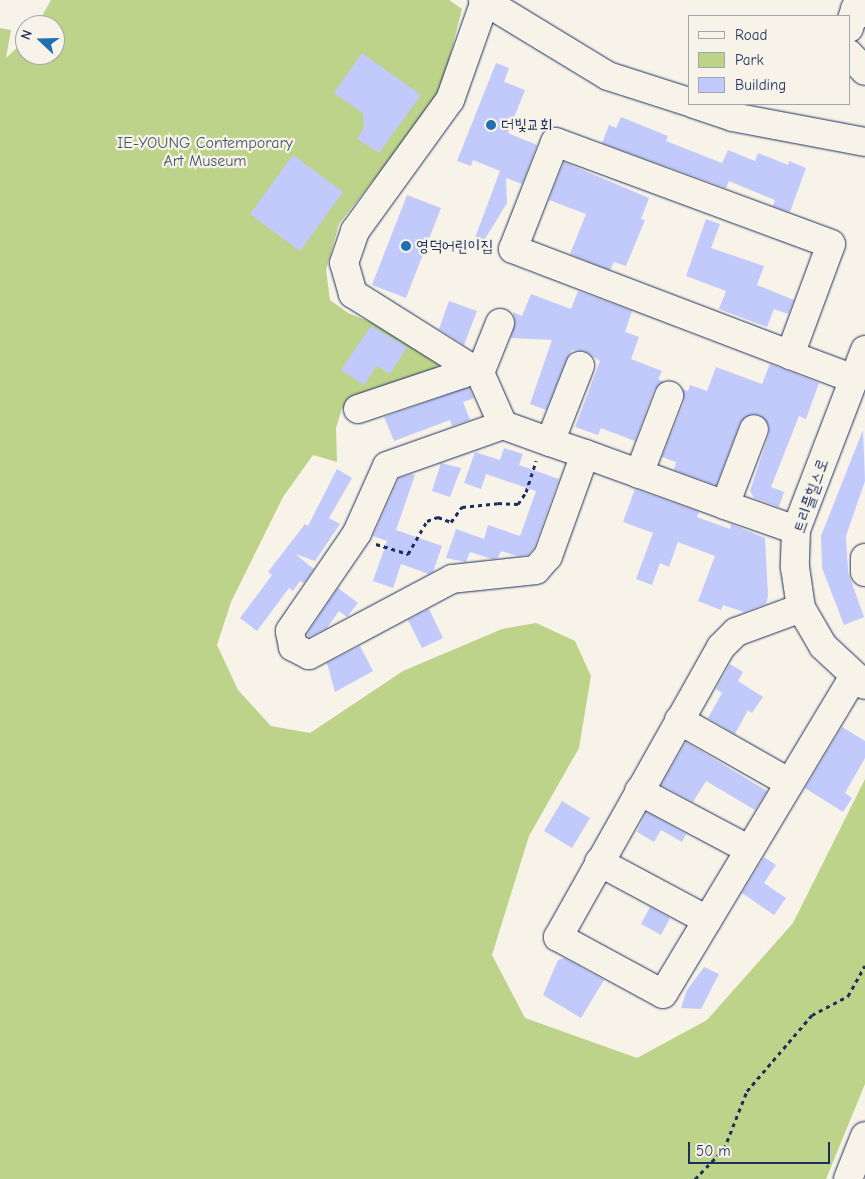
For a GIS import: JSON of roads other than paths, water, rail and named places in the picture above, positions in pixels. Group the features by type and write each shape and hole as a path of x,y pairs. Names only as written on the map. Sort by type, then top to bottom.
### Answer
{"street":[{"path":"358,409 462,374 468,366 353,294 344,263 355,231 450,100 484,1 608,76 688,102"},
{"path":"850,55 865,71"},
{"path":"697,105 733,116 865,142"},
{"path":"790,355 831,244 555,142 513,250 790,355 854,379"},
{"path":"500,323 480,373 503,425 545,449 585,454 796,530"},
{"name":"트리플힐스로","path":"859,681 823,646 800,608 795,567 796,530 865,350"},
{"path":"545,449 580,366"},
{"path":"639,474 669,396"},
{"path":"503,425 387,466 355,536 290,631 293,647 309,655 452,579 536,570 548,556 585,454"},
{"path":"725,505 754,430"},
{"path":"865,558 865,572"},
{"path":"800,608 736,632 721,648 558,936 663,994 788,782 859,681"},
{"path":"679,720 788,782"},
{"path":"639,791 748,850"},
{"path":"600,862 707,920"},
{"path":"848,1179 865,1136"}],"place":[{"name":"더빛교회","path":"491,125"},
{"name":"영덕어린이집","path":"406,246"}],"park label":[{"name":"IE-YOUNG Contemporary Art Museum","path":"205,152"}]}
